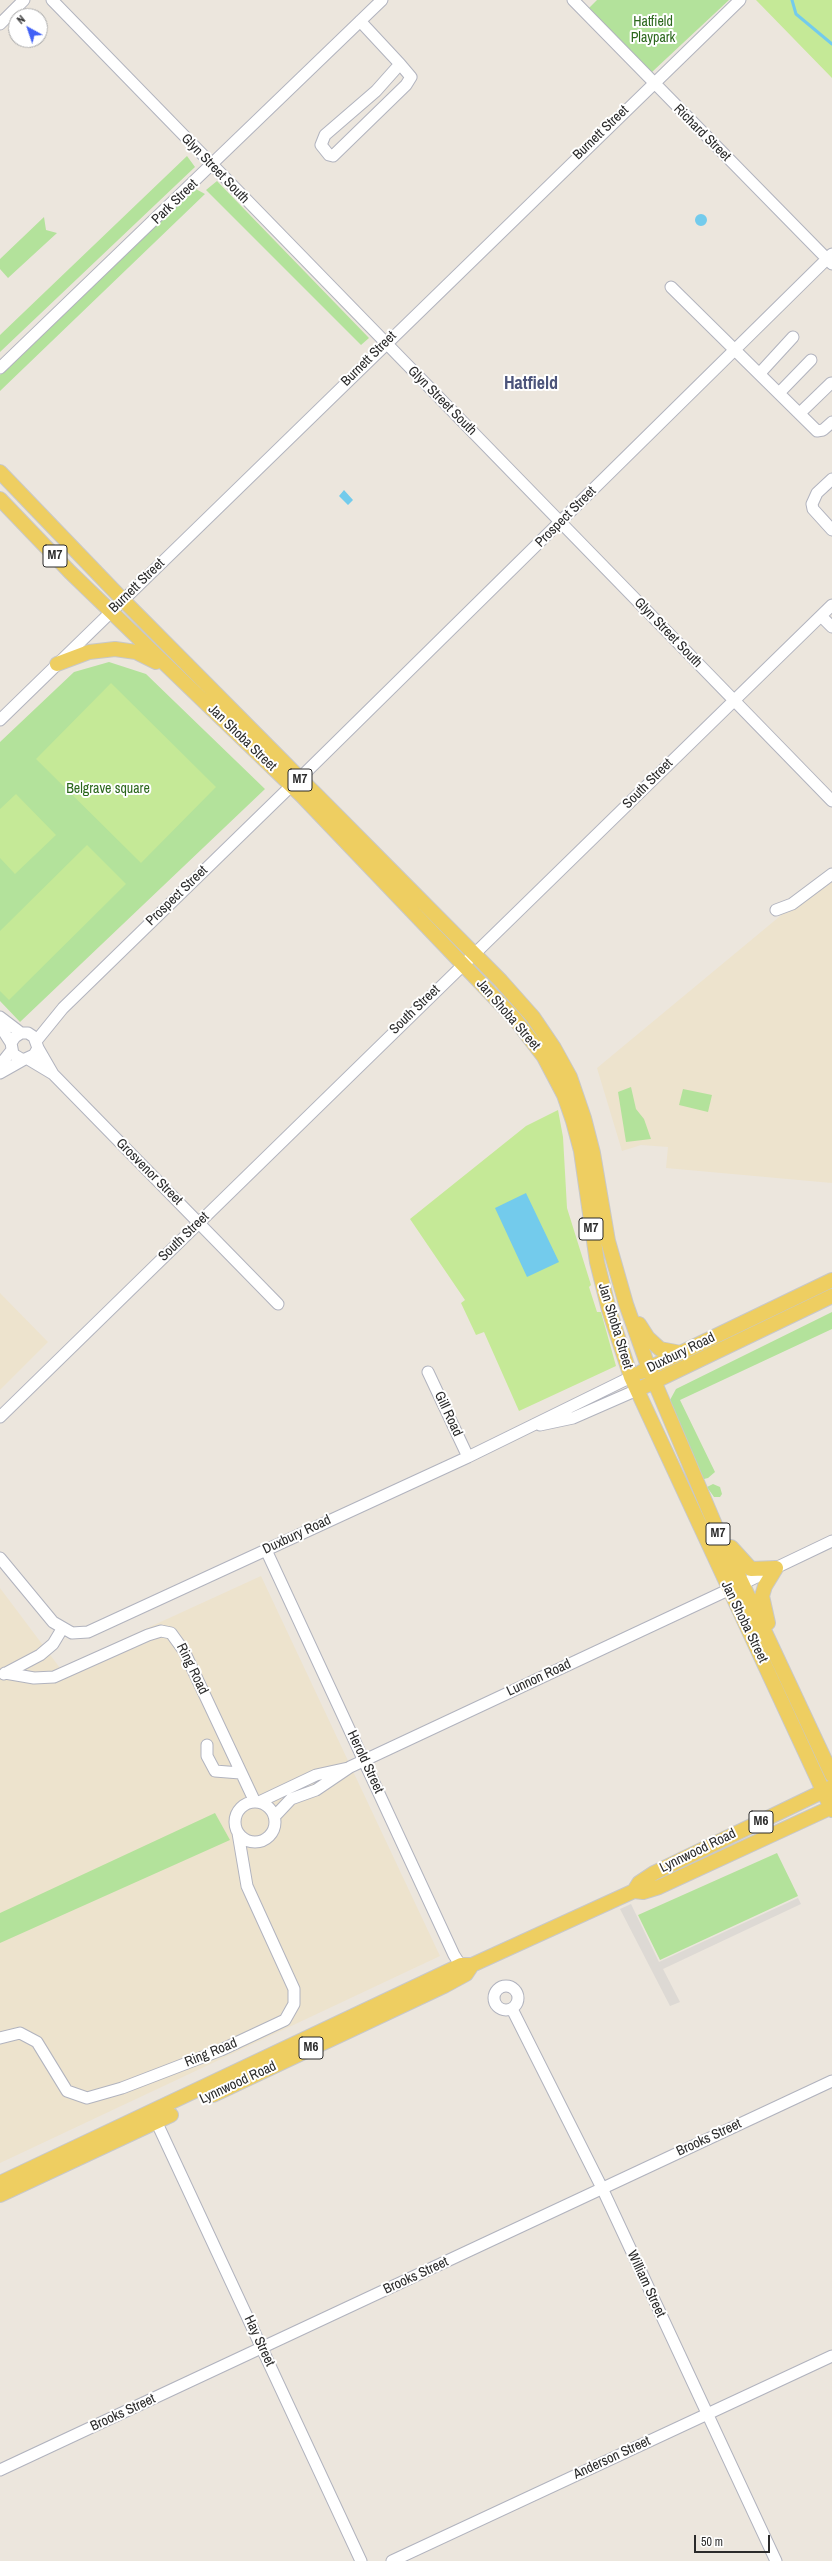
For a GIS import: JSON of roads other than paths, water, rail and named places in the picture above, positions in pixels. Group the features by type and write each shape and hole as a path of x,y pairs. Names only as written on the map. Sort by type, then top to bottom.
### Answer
{"main road":[{"name":"Jan Shoba Street","path":"0,472 295,782 463,963 526,1033 544,1057 564,1095 581,1151 597,1262 609,1310 631,1377 728,1590 827,1789 832,1808"},
{"name":"Jan Shoba Street","path":"0,499 177,675 295,782 474,953 533,1017 570,1077 593,1153 608,1240 626,1304 649,1368 717,1532 832,1775"},
{"path":"57,664 89,652 121,649 143,654 177,675"},
{"name":"Duxbury Road","path":"631,1377 832,1280"},
{"name":"Duxbury Road","path":"636,1390 832,1296"},
{"path":"626,1304 654,1345 667,1352 682,1353"},
{"path":"717,1532 750,1569 776,1568"},
{"path":"717,1532 719,1545 730,1574 728,1590"},
{"path":"771,1646 762,1596 765,1586 776,1568"},
{"path":"742,1584 750,1632"},
{"name":"Lynnwood Road","path":"634,1891 639,1883 654,1872 827,1789"},
{"name":"Lynnwood Road","path":"0,2183 634,1891 643,1892 659,1887 832,1808"},
{"name":"Lynnwood Road","path":"0,2195 156,2121 467,1968"}],"street":[{"path":"0,24 24,0"},
{"name":"Glyn Street South","path":"52,0 832,801"},
{"name":"Park Street","path":"0,368 212,166 382,0"},
{"name":"Richard Street","path":"573,0 653,83 830,259"},
{"name":"Burnett Street","path":"0,720 385,343 740,0"},
{"path":"360,21 400,64 411,77 406,85 333,156 329,155 321,145 325,136 376,90 400,64"},
{"name":"Prospect Street","path":"31,1039 561,522 733,350 830,259"},
{"path":"671,287 733,350 760,373 817,431 823,430 832,422"},
{"path":"760,373 793,337"},
{"path":"779,393 811,360"},
{"path":"800,414 831,383"},
{"path":"832,479 817,493 812,504 813,510 832,530"},
{"name":"South Street","path":"0,1416 463,963 832,605"},
{"path":"821,616 832,628"},
{"path":"776,910 792,904 832,874"},
{"name":"Grosvenor Street","path":"0,1017 31,1039 53,1074 278,1304"},
{"path":"0,1026 16,1057 25,1059"},
{"path":"0,1065 15,1037 31,1039 34,1055 0,1073"},
{"name":"Grosvenor Street","path":"25,1059 53,1074"},
{"name":"Gill Road","path":"428,1372 468,1457"},
{"name":"Duxbury Road","path":"62,1629 80,1634 98,1629 468,1457 631,1377"},
{"name":"Duxbury Road","path":"530,1427 573,1418 636,1390"},
{"path":"742,1584 832,1541"},
{"name":"Herold Street","path":"266,1550 365,1760 454,1955 467,1968"},
{"path":"0,1558 42,1610 62,1629"},
{"name":"Lunnon Road","path":"275,1816 291,1800 316,1790 350,1767 728,1590"},
{"name":"Ring Road","path":"2,1674 40,1655 52,1644 62,1629"},
{"name":"Ring Road","path":"2,1674 34,1678 54,1677 148,1635 166,1631 175,1636 184,1650 240,1773 257,1802"},
{"path":"207,1745 207,1756 214,1771 240,1773"},
{"name":"Lunnon Road","path":"257,1802 316,1775 350,1767"},
{"path":"244,1862 251,1849 273,1832 275,1816 269,1807 257,1802 244,1805 237,1814 235,1826 238,1833 248,1841 260,1841"},
{"name":"Ring Road","path":"0,2038 20,2033 37,2042 67,2091 87,2098 122,2088 221,2050 285,2020 294,2004 294,1988 247,1886 238,1833"},
{"name":"William Street","path":"512,2009 602,2188 776,2561"},
{"name":"Brooks Street","path":"0,2470 832,2081"},
{"name":"Hay Street","path":"156,2121 263,2348 360,2561"},
{"name":"Anderson Street","path":"392,2561 832,2356"}],"water":[{"path":"699,214 703,214 707,220 703,226 699,226 695,222 695,218"},
{"path":"344,490 353,500 348,505 339,496"},
{"path":"526,1193 559,1262 527,1277 495,1208"}],"waterway":[{"path":"792,0 796,14 832,44"}],"district":[{"name":"Hatfield","path":"531,384"}],"park label":[{"name":"Hatfield Playpark","path":"653,30"},
{"name":"Belgrave square","path":"108,789"}]}
